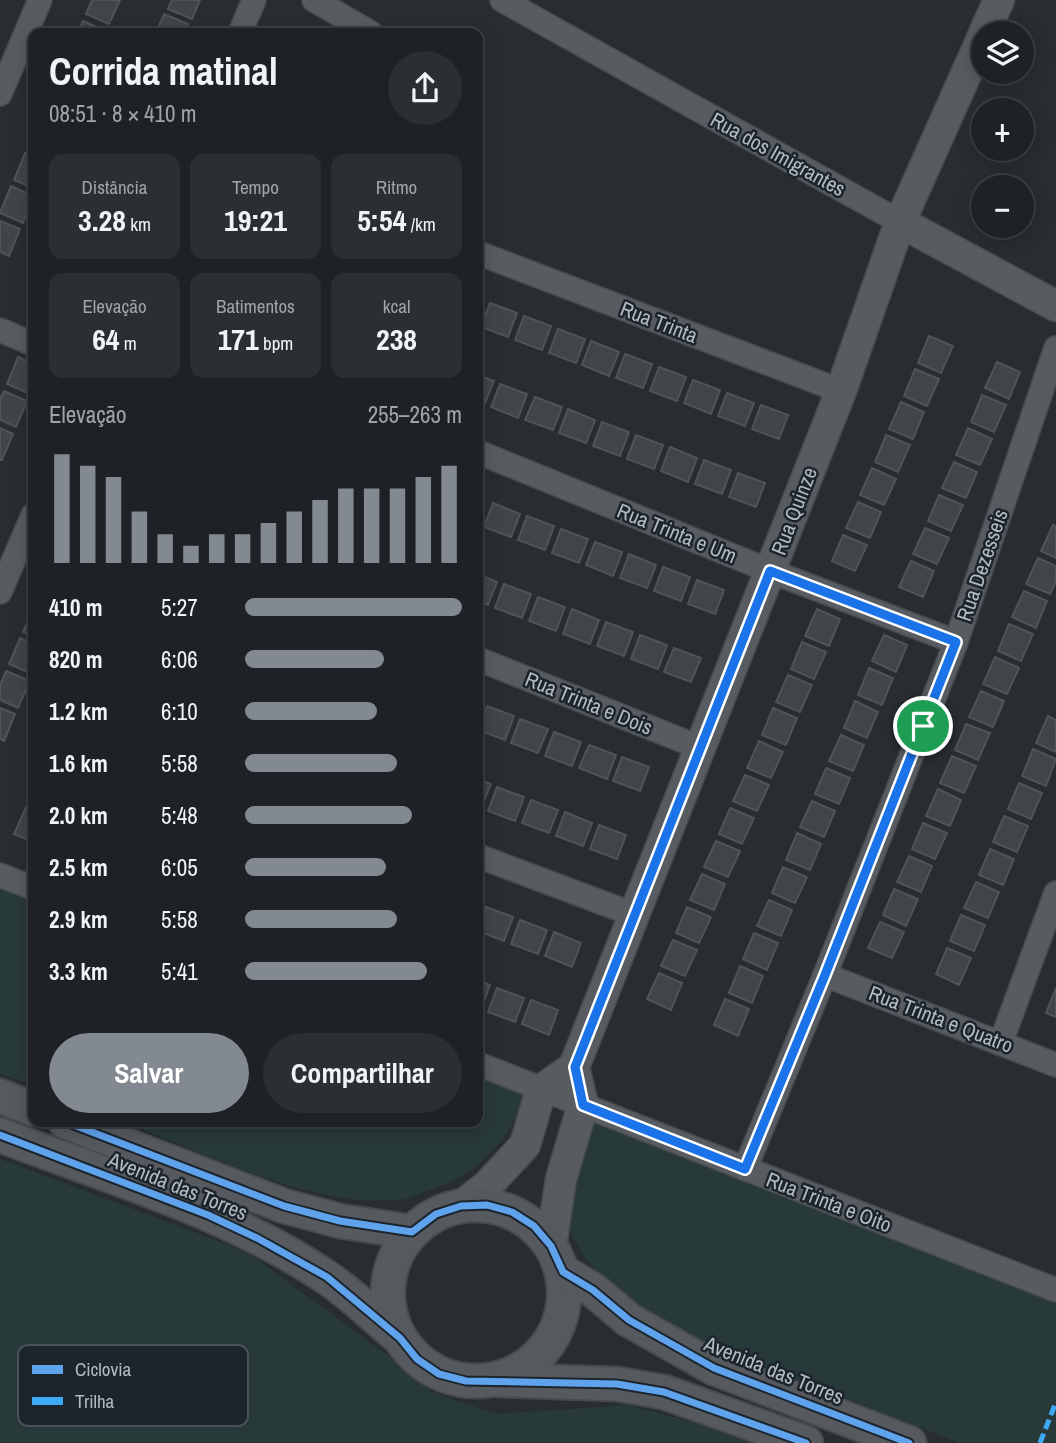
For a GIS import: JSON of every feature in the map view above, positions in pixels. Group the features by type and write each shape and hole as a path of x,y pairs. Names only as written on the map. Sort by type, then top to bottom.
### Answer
{"main road":[{"path":"0,1096 28,1107"},
{"name":"Avenida das Torres","path":"79,1127 285,1206 340,1221 412,1232"},
{"name":"Avenida das Torres","path":"0,1135 208,1215 257,1238 327,1277 400,1338"},
{"path":"493,1380 520,1370 543,1352 558,1328 565,1300 557,1259 534,1226 512,1212 487,1205 461,1206 436,1214 412,1232 396,1255 388,1283 389,1311 400,1338 417,1359 439,1374 466,1381 617,1384 664,1392 806,1443"},
{"name":"Avenida das Torres","path":"557,1259 629,1320 714,1368 909,1443"}],"street":[{"path":"0,94 9,48 40,0"},
{"path":"242,28 254,0"},
{"path":"314,0 362,28"},
{"name":"Rua dos Imigrantes","path":"502,0 1056,306"},
{"name":"Rua Quinze","path":"990,21 999,0"},
{"name":"Rua Quinze","path":"562,1097 841,391 900,222 971,63"},
{"name":"Rua Trinta","path":"483,255 841,391"},
{"path":"0,330 28,342"},
{"name":"Rua Dezesseis","path":"745,1169 825,975 956,642 1056,348"},
{"name":"Rua Trinta e Um","path":"483,454 770,571 956,642"},
{"path":"0,592 28,527"},
{"name":"Rua Trinta e Dois","path":"483,661 701,748"},
{"path":"483,858 635,915"},
{"path":"0,875 28,886"},
{"path":"1001,1042 1056,893"},
{"name":"Rua Trinta e Quatro","path":"825,975 1056,1065"},
{"name":"Rua Trinta e Oito","path":"483,1067 1056,1290"},
{"path":"461,1206 487,1186 525,1145 562,1097"},
{"path":"557,1259 562,1097"}],"shaded area":[{"path":"0,887 28,898 28,1084 0,1073"},
{"path":"483,1075 527,1092 520,1110 502,1140 478,1164 448,1183 399,1200 331,1196 259,1176 136,1127 483,1127"},
{"path":"589,1119 1056,1303 1056,1443 960,1443 711,1346 624,1302 585,1258 567,1226 574,1173"},
{"path":"0,1159 247,1252 390,1357 432,1392 497,1414 629,1405 702,1425 749,1443 0,1443"}],"building":[{"path":"92,0 120,0 109,24 86,14"},
{"path":"172,0 200,0 192,19 168,9"},
{"path":"164,14 188,24 186,28 158,28"},
{"path":"83,21 99,28 80,28"},
{"path":"25,153 28,154 28,186 14,180"},
{"path":"11,186 28,194 28,210 23,223 0,213"},
{"path":"0,221 20,229 9,256 0,252"},
{"path":"490,303 517,313 508,337 483,328"},
{"path":"524,316 551,326 542,350 515,340"},
{"path":"558,329 585,339 576,363 549,353"},
{"path":"929,336 953,346 941,373 918,363"},
{"path":"591,341 619,352 609,376 582,365"},
{"path":"625,354 652,364 643,388 616,378"},
{"path":"18,357 28,362 28,393 7,384"},
{"path":"997,362 1020,372 1009,399 985,388"},
{"path":"659,367 686,377 677,401 650,391"},
{"path":"915,369 939,379 927,406 904,396"},
{"path":"483,377 494,381 483,405"},
{"path":"693,380 720,390 711,414 684,403"},
{"path":"500,384 527,394 518,418 491,407"},
{"path":"4,391 27,401 16,427 0,420 0,399"},
{"path":"727,393 754,403 745,426 718,416"},
{"path":"982,395 1006,405 994,432 971,422"},
{"path":"535,397 562,407 553,430 525,420"},
{"path":"901,402 924,412 913,439 889,429"},
{"path":"761,405 788,415 779,439 752,429"},
{"path":"568,409 595,420 586,443 559,433"},
{"path":"602,422 629,432 620,456 593,446"},
{"path":"0,428 13,434 2,460 0,460"},
{"path":"968,428 992,439 980,465 956,455"},
{"path":"636,435 663,445 654,469 627,459"},
{"path":"886,435 910,445 898,472 875,462"},
{"path":"670,447 697,458 688,482 661,471"},
{"path":"704,460 731,470 722,494 695,484"},
{"path":"954,462 977,472 966,498 942,488"},
{"path":"872,468 896,479 884,505 860,495"},
{"path":"738,473 765,483 756,507 729,497"},
{"path":"939,495 963,505 951,531 928,521"},
{"path":"858,502 881,512 870,538 846,528"},
{"path":"493,503 520,514 511,537 484,527"},
{"path":"527,516 554,526 545,550 518,540"},
{"path":"1053,525 1056,526 1056,558 1041,551"},
{"path":"925,528 949,538 937,564 913,554"},
{"path":"561,529 588,539 579,563 552,553"},
{"path":"843,535 867,545 855,571 832,561"},
{"path":"595,542 622,552 613,576 586,565"},
{"path":"629,554 656,565 647,588 620,578"},
{"path":"1038,558 1056,566 1056,581 1050,594 1026,584"},
{"path":"911,561 934,571 923,597 899,587"},
{"path":"663,567 690,577 681,601 654,591"},
{"path":"483,576 497,582 488,605 483,603"},
{"path":"697,580 724,590 715,614 688,604"},
{"path":"504,584 531,594 522,618 495,608"},
{"path":"1024,591 1047,601 1036,628 1012,617"},
{"path":"538,597 565,607 556,631 529,621"},
{"path":"572,609 599,620 590,644 563,634"},
{"path":"817,609 840,619 829,646 805,636"},
{"path":"28,620 28,634 23,632"},
{"path":"606,622 633,632 624,656 597,646"},
{"path":"1009,624 1033,634 1021,661 998,651"},
{"path":"640,635 667,645 658,669 631,659"},
{"path":"884,635 907,645 896,672 872,661"},
{"path":"20,638 28,642 28,672 9,664"},
{"path":"802,642 826,652 814,679 791,669"},
{"path":"674,648 701,658 691,682 664,672"},
{"path":"995,657 1019,668 1007,694 983,684"},
{"path":"869,668 893,678 882,705 858,695"},
{"path":"6,671 28,680 18,708 0,700 0,685"},
{"path":"788,675 812,685 800,712 776,702"},
{"path":"981,691 1004,701 993,727 969,717"},
{"path":"855,701 878,712 867,738 844,728"},
{"path":"487,706 514,716 505,740 483,732 483,717"},
{"path":"0,708 15,714 4,741 0,739"},
{"path":"773,708 797,718 786,745 762,735"},
{"path":"1048,716 1056,720 1056,752 1036,743"},
{"path":"520,719 548,729 538,753 511,743"},
{"path":"966,724 990,733 978,760 955,750"},
{"path":"554,732 581,742 572,766 545,756"},
{"path":"841,735 864,745 853,771 829,761"},
{"path":"759,741 783,752 771,778 747,768"},
{"path":"589,745 616,755 607,779 579,768"},
{"path":"1033,749 1056,759 1046,786 1022,776"},
{"path":"952,756 976,766 964,793 940,783"},
{"path":"622,757 649,767 640,791 613,781"},
{"path":"826,768 850,778 839,804 815,794"},
{"path":"745,775 769,785 757,811 733,801"},
{"path":"483,781 491,784 483,803"},
{"path":"1019,783 1042,793 1031,819 1008,809"},
{"path":"497,787 524,797 515,821 488,811"},
{"path":"938,789 961,800 950,826 926,816"},
{"path":"531,800 558,810 549,833 522,823"},
{"path":"812,801 835,811 824,837 800,827"},
{"path":"26,807 28,808 28,840 14,834"},
{"path":"730,808 754,818 742,844 719,834"},
{"path":"565,812 592,823 583,846 556,836"},
{"path":"1004,816 1028,826 1017,852 993,842"},
{"path":"923,823 947,833 935,859 912,849"},
{"path":"599,825 626,835 617,859 590,849"},
{"path":"797,833 821,844 810,870 786,860"},
{"path":"716,841 740,851 728,877 704,867"},
{"path":"990,849 1014,859 1003,885 979,875"},
{"path":"909,856 932,866 921,892 897,882"},
{"path":"783,867 807,877 795,903 772,893"},
{"path":"702,874 725,884 714,910 690,900"},
{"path":"976,882 999,892 988,918 964,908"},
{"path":"894,889 918,899 906,926 883,915"},
{"path":"769,900 792,910 781,936 757,926"},
{"path":"486,907 513,917 504,941 483,933"},
{"path":"687,907 711,917 699,943 676,933"},
{"path":"961,915 985,925 974,951 950,941"},
{"path":"520,920 547,930 538,954 511,944"},
{"path":"880,922 904,932 892,958 868,948"},
{"path":"554,932 581,943 572,967 545,956"},
{"path":"754,933 778,943 767,970 743,959"},
{"path":"673,940 697,950 685,976 661,966"},
{"path":"947,948 971,958 959,985 936,974"},
{"path":"740,966 763,976 752,1003 729,993"},
{"path":"659,973 682,983 671,1010 647,999"},
{"path":"483,982 490,985 483,1004"},
{"path":"497,988 524,998 515,1022 488,1012"},
{"path":"1056,988 1056,1017 1046,1013"},
{"path":"725,999 749,1009 738,1036 714,1025"},
{"path":"531,1000 558,1010 549,1035 522,1024"}],"marked path":[{"path":"1040,1443 1056,1402"}],"cycle path":[{"path":"79,1127 284,1206 340,1221 412,1232 436,1214 461,1206 487,1205 512,1212 534,1226 551,1246 563,1272 593,1290 629,1320 714,1368 909,1443"},
{"path":"0,1135 208,1215 257,1238 327,1277 400,1338 417,1359 439,1374 466,1381 617,1384 664,1392 806,1443"}],"route":[{"path":"770,571 956,642 923,726 745,1169 583,1105 575,1067 770,571"}]}
